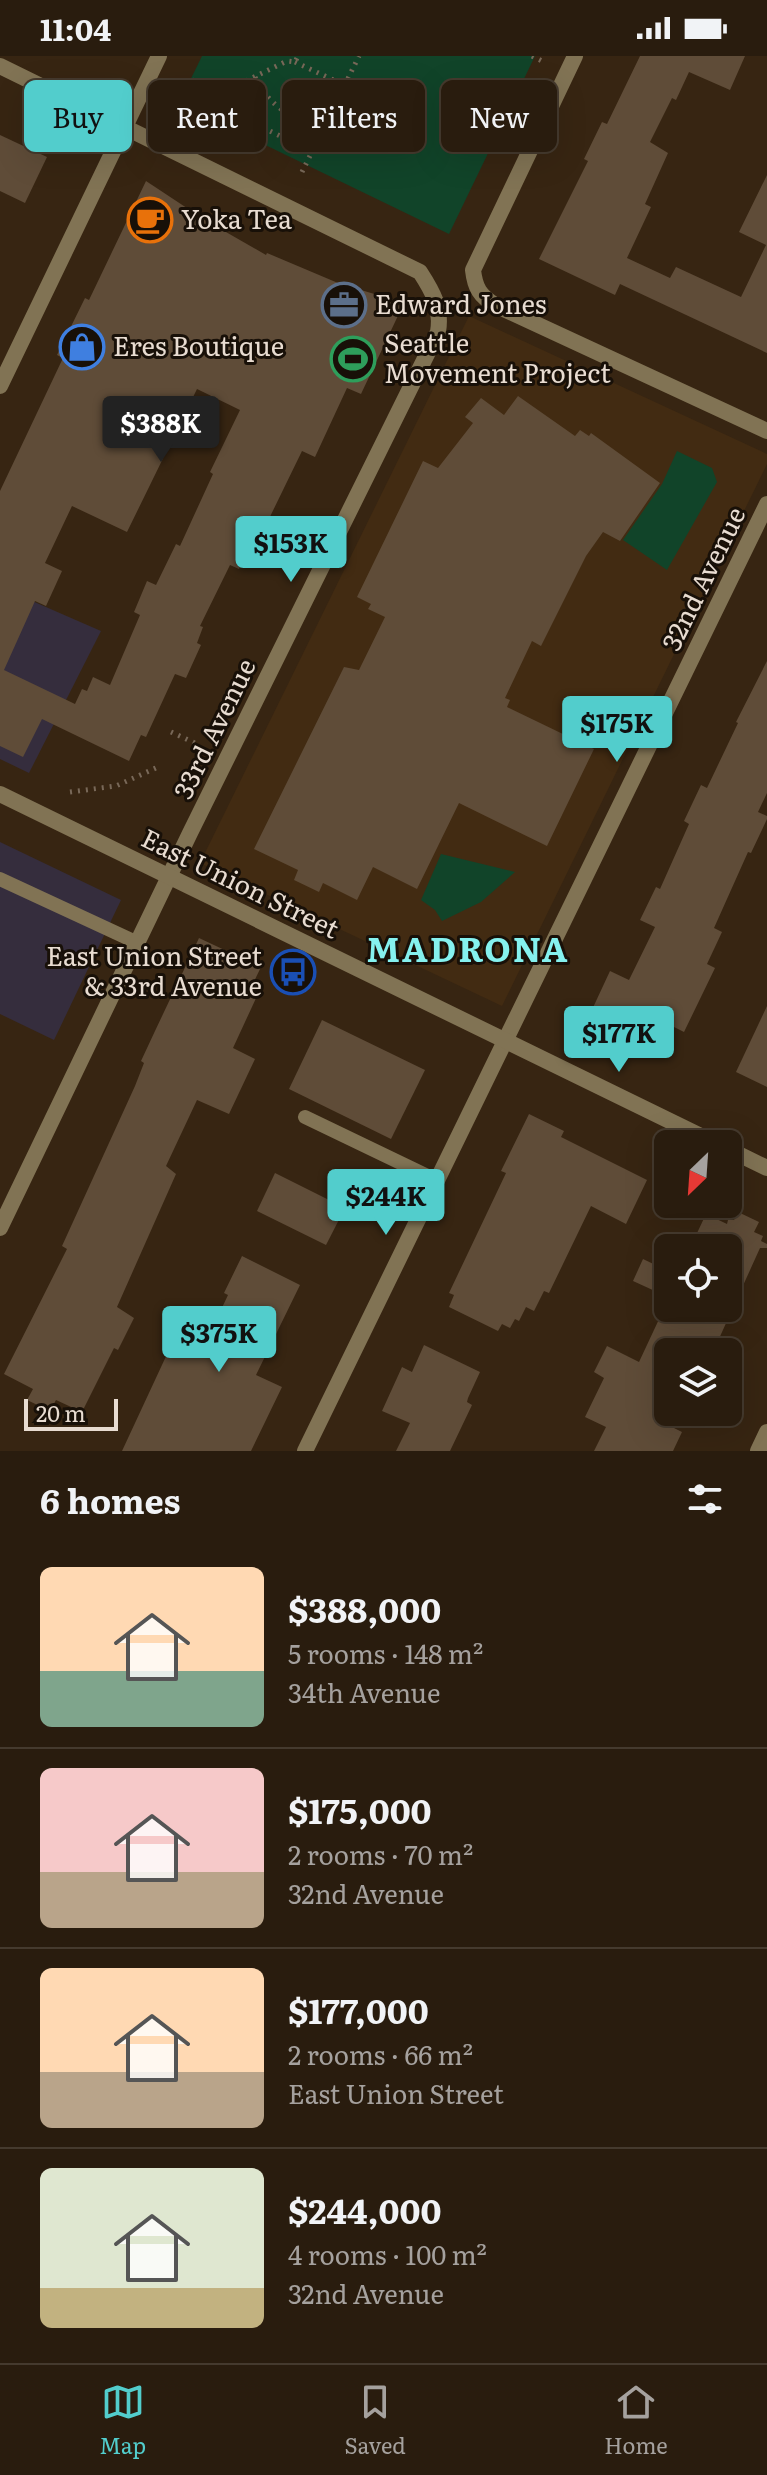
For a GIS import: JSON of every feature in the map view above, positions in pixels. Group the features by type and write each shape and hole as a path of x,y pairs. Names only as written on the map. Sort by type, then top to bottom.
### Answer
{"street":[{"path":"132,112 159,56"},
{"path":"575,56 473,270 475,284 482,297 495,305 767,431"},
{"path":"0,66 29,80"},
{"name":"33rd Avenue","path":"0,1228 438,332 441,315 434,293 420,272 132,130"},
{"path":"0,386 113,152"},
{"name":"32nd Avenue","path":"305,1451 767,504"},
{"name":"East Union Street","path":"0,794 688,1130"},
{"path":"742,1156 767,1168"},
{"path":"758,1451 767,1432"}],"lane":[{"path":"0,879 138,943"},
{"path":"305,1117 436,1180"}],"path":[{"path":"347,80 359,56"},
{"path":"532,56 542,61"},
{"path":"249,80 296,59 335,80"},
{"path":"255,77 267,98 282,109"},
{"path":"302,172 312,152"},
{"path":"171,732 197,744"},
{"path":"70,792 116,786 158,767"}],"shaded area":[{"path":"469,316 767,454 767,464 502,1006 200,863"},
{"path":"0,587 101,631 29,773 0,759"},
{"path":"0,842 121,900 54,1040 0,1014"}],"green space":[{"path":"202,56 535,56 523,80 441,80 441,152 489,152 449,234 266,145 266,80 190,80"},
{"path":"677,451 712,468 717,482 667,570 623,540 662,484"},
{"path":"441,854 515,872 481,902 442,921 435,910 421,900"}],"building":[{"path":"640,56 745,56 730,90 689,72 676,100 672,98 650,142 668,153 645,204 651,207 627,258 670,278 676,267 741,297 766,245 739,232 767,175 767,353 620,284 615,295 539,259 588,161 584,159 602,122 607,124"},
{"path":"0,135 24,146 24,152 36,152 47,157 25,203 0,191"},
{"path":"146,181 266,255 338,283 404,303 361,394 347,388 315,457 302,451 265,527 260,525 239,569 230,565 200,626 203,627 197,643 201,645 186,678 175,674 146,737 141,735 129,761 42,719 23,757 0,746 0,491 63,358 57,355 85,298 89,300","holes":["197,389 240,410 210,472 213,474 180,546 176,544 156,585 147,581 134,612 140,615 110,685 93,677 87,691 82,689 75,704 4,670 35,601 46,606 62,571 45,563 72,506 127,532"]},
{"path":"518,396 575,436 580,430 589,436 591,433 660,483 620,541 603,532 586,556 541,646 532,641 505,698 510,700 507,707 594,749 547,846 459,803 417,889 373,867 357,900 323,883 319,892 294,880 298,870 254,849 344,667 359,670 385,617 368,609 371,604 357,597 423,461 438,468 473,423 465,417 481,398 504,415"},
{"path":"767,661 767,793 758,812 767,819 751,853 748,852 714,928 722,932 707,964 715,968 684,1032 672,1026 662,1048 590,1014 610,971 629,980 655,927 640,920 656,887 660,889 689,824 684,821 701,785 707,788"},
{"path":"199,938 261,967 249,992 257,996 233,1048 255,1059 229,1114 197,1100 166,1166 176,1174 117,1307 134,1318 118,1350 114,1348 82,1412 56,1400 50,1411 27,1400 33,1389 4,1374 67,1249 62,1246 135,1086 144,1063 141,1061"},
{"path":"767,1006 767,1087 736,1072"},
{"path":"322,1020 425,1070 391,1139 289,1089"},
{"path":"529,1114 564,1131 561,1137 647,1180 626,1224 591,1206 549,1293 544,1291 534,1311 526,1307 519,1321 515,1319 510,1328 502,1324 498,1331 449,1307 454,1295 449,1293 506,1173 501,1171"},
{"path":"275,1173 345,1208 326,1245 257,1211"},
{"path":"742,1214 759,1222 754,1232 763,1236 761,1241 767,1244 767,1248 760,1248 742,1288 742,1234 697,1234 704,1218 714,1218 727,1224 728,1220 742,1218"},
{"path":"242,1256 300,1285 256,1375 282,1387 251,1451 122,1451 175,1337 179,1334 204,1346"},
{"path":"643,1259 654,1264 654,1291 633,1281"},
{"path":"658,1322 727,1322 719,1338 654,1338 654,1426 673,1426 682,1432 673,1451 594,1451 606,1427 585,1417 604,1378 594,1372 607,1346 639,1362"},
{"path":"424,1345 480,1372 467,1402 472,1405 450,1451 396,1451 410,1423 382,1411 402,1367 412,1372"}],"place":[{"name":"Yoka Tea","path":"150,220"},
{"name":"Edward Jones","path":"344,305"},
{"name":"Eres Boutique","path":"82,347"},
{"name":"Seattle Movement Project","path":"353,359"},
{"name":"East Union Street & 33rd Avenue","path":"293,972"}],"district":[{"name":"MADRONA","path":"468,950"}]}
